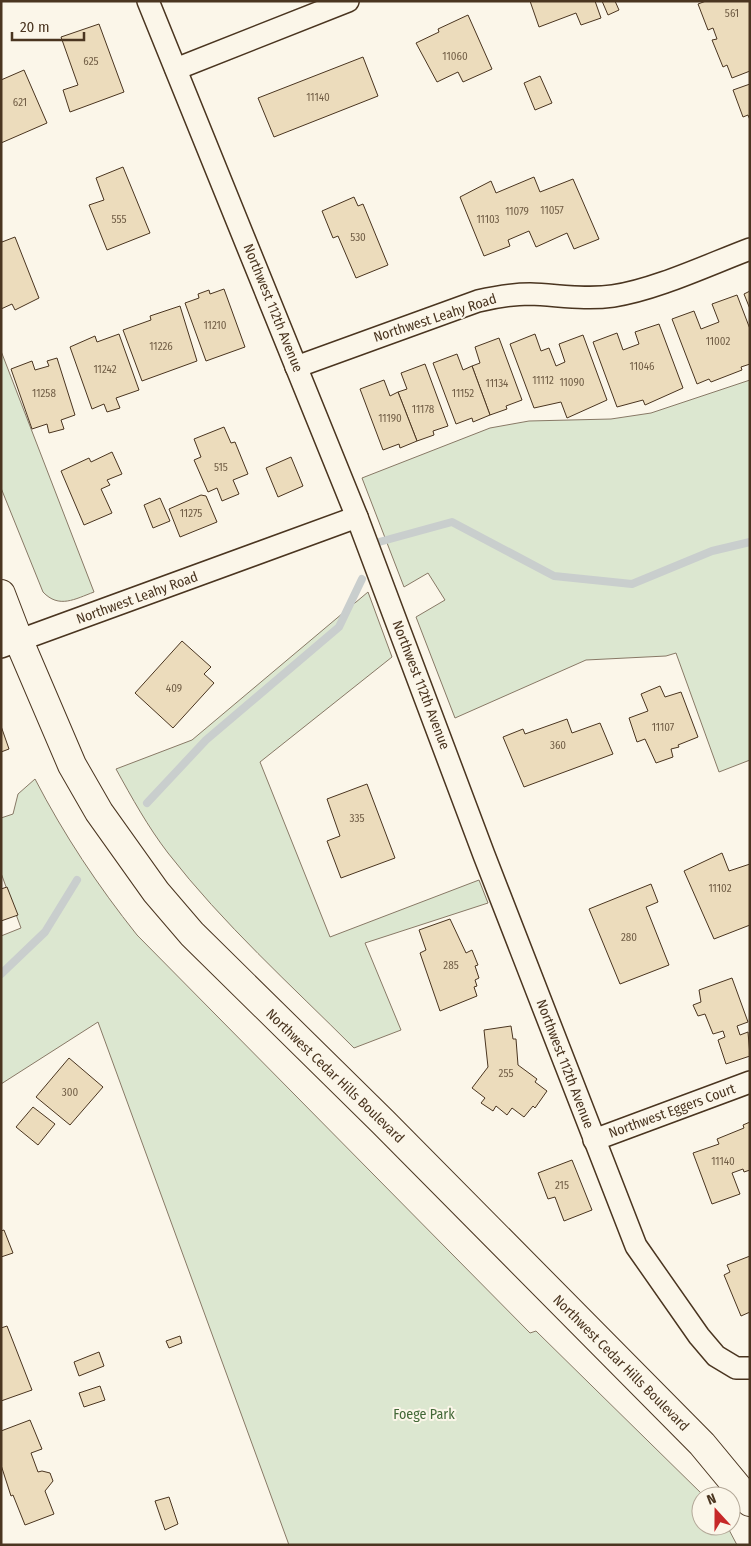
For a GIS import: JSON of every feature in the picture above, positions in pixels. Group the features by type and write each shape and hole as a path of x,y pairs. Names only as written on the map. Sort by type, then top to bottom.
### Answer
{"main road":[{"name":"Northwest Cedar Hills Boulevard","path":"1,594 10,644 72,765 99,812 156,892 192,934 383,1122 702,1444 750,1502"}],"street":[{"name":"Northwest 112th Avenue","path":"148,1 358,517 636,1246 699,1336 716,1356 736,1368 750,1368"},
{"path":"176,69 348,1"},
{"name":"Northwest Leahy Road","path":"296,366 478,301 505,295 530,294 590,298 615,296 642,289 750,249"},
{"name":"Northwest Leahy Road","path":"10,644 358,517"},
{"name":"Northwest Eggers Court","path":"594,1140 750,1082"}],"green space":[{"path":"1,351 94,592 74,600 55,600 43,592 1,488"},
{"path":"750,380 750,760 719,772 676,653 666,656 586,660 455,718 416,617 445,600 428,573 404,587 362,478 490,428 529,421 611,419 651,413"},
{"path":"368,592 392,657 260,762 330,937 479,880 488,903 365,943 401,1030 354,1048 211,905 154,833 116,769 192,740"},
{"name":"Foege Park","path":"35,779 82,860 137,935 530,1333 536,1331 694,1486 691,1486 691,1536 732,1536 737,1545 289,1545 98,1022 1,1084 1,936 21,928 1,873 1,818 13,814 18,794"}],"building":[{"path":"530,1 595,1 601,18 581,25 576,13 539,27"},
{"path":"602,1 615,1 619,10 608,15"},
{"path":"706,1 750,1 750,71 732,78 727,65 723,67 712,40 717,39 713,28 708,30 698,4"},
{"path":"468,15 492,69 463,82 458,72 437,82 416,43 439,32 438,29"},
{"path":"99,24 124,92 70,112 63,90 78,85 61,37"},
{"path":"363,57 378,96 274,137 258,98"},
{"path":"24,70 47,123 1,143 1,80"},
{"path":"540,76 552,103 535,110 524,83"},
{"path":"750,84 750,120 748,115 743,117 733,90"},
{"path":"123,167 150,233 107,250 89,205 104,200 96,178"},
{"path":"534,177 540,192 573,179 599,239 574,249 567,233 536,247 529,231 508,240 510,246 484,256 460,197 491,181 496,193"},
{"path":"354,197 358,206 363,204 388,265 356,278 338,236 333,238 322,211"},
{"path":"15,237 39,298 15,310 12,304 1,309 1,239 2,242"},
{"path":"224,289 245,347 206,361 185,303 199,298 198,294 209,290 210,294"},
{"path":"750,291 750,309 744,294"},
{"path":"737,295 750,329 750,364 741,367 742,370 711,382 709,379 697,384 672,319 694,311 701,329 719,322 712,304"},
{"path":"180,306 197,361 142,381 123,330 151,320 150,316"},
{"path":"659,324 683,388 645,405 643,400 617,407 593,342 617,333 623,350 639,344 635,332"},
{"path":"119,334 139,390 116,398 120,408 107,412 104,404 92,409 70,347 95,336 97,342"},
{"path":"535,334 541,351 549,348 556,366 565,362 559,344 583,335 607,400 567,418 561,402 534,408 510,344"},
{"path":"499,338 522,400 506,406 507,409 490,415 472,366 480,363 475,347"},
{"path":"457,354 463,370 472,366 490,415 473,422 472,418 456,424 433,363"},
{"path":"57,358 75,415 61,420 64,429 49,433 47,424 32,429 11,369 32,361 35,370 49,366 47,361"},
{"path":"425,364 448,426 433,431 434,435 417,441 398,392 407,389 401,373"},
{"path":"384,380 390,396 398,392 417,441 400,448 399,444 383,450 360,389"},
{"path":"224,427 231,443 235,442 248,474 233,480 239,494 222,501 217,488 208,492 194,460 201,457 194,439"},
{"path":"112,452 122,474 107,480 110,485 101,489 112,513 84,525 61,471 89,458 91,462"},
{"path":"291,457 303,486 278,497 266,468"},
{"path":"201,495 206,496 217,522 180,537 169,509"},
{"path":"160,498 170,521 153,528 144,505"},
{"path":"182,641 211,667 204,674 214,683 173,728 135,693"},
{"path":"660,686 665,697 681,692 698,737 671,749 673,757 656,763 645,739 637,742 629,718 648,711 641,694"},
{"path":"567,719 572,733 600,723 613,754 524,787 503,737 523,729 525,734"},
{"path":"1,726 9,749 1,752"},
{"path":"367,784 395,858 341,878 327,841 340,836 327,799"},
{"path":"722,853 729,871 750,864 750,925 714,939 684,871"},
{"path":"651,884 658,902 646,907 669,965 620,984 589,909"},
{"path":"7,887 18,915 1,921 1,889"},
{"path":"450,919 466,953 472,950 478,965 475,966 479,978 475,980 477,986 474,987 477,996 440,1011 420,953 426,950 419,930"},
{"path":"732,978 748,1022 737,1026 740,1035 748,1032 750,1056 726,1064 718,1040 725,1037 723,1031 713,1034 705,1014 698,1016 693,1005 701,1002 699,990"},
{"path":"511,1026 513,1039 516,1039 518,1065 537,1079 535,1082 547,1091 535,1108 533,1106 524,1117 512,1108 507,1115 496,1106 493,1111 481,1103 485,1098 472,1088 488,1067 484,1030"},
{"path":"69,1058 103,1087 70,1125 36,1097"},
{"path":"33,1107 55,1124 38,1145 16,1127"},
{"path":"750,1122 750,1170 744,1172 743,1169 732,1173 740,1194 712,1204 693,1153 719,1144 717,1139 744,1128 743,1125"},
{"path":"572,1160 592,1210 564,1221 555,1197 548,1199 538,1173"},
{"path":"4,1230 13,1253 1,1257 1,1231"},
{"path":"750,1256 750,1312 741,1316 724,1275 730,1272 727,1265"},
{"path":"7,1326 32,1390 1,1401 1,1328"},
{"path":"180,1336 182,1343 169,1348 166,1341"},
{"path":"99,1352 104,1366 79,1376 74,1362"},
{"path":"100,1386 105,1400 84,1407 79,1393"},
{"path":"30,1420 42,1449 31,1453 38,1472 50,1473 53,1481 45,1491 54,1514 25,1525 13,1495 11,1496 1,1465 1,1431"},
{"path":"169,1497 178,1524 165,1530 155,1501"}],"waterway":[{"path":"379,542 452,522 554,576 632,584 712,551 750,542"},
{"path":"147,803 206,740 339,627 362,579"},
{"path":"1,974 45,932 77,880"}]}
